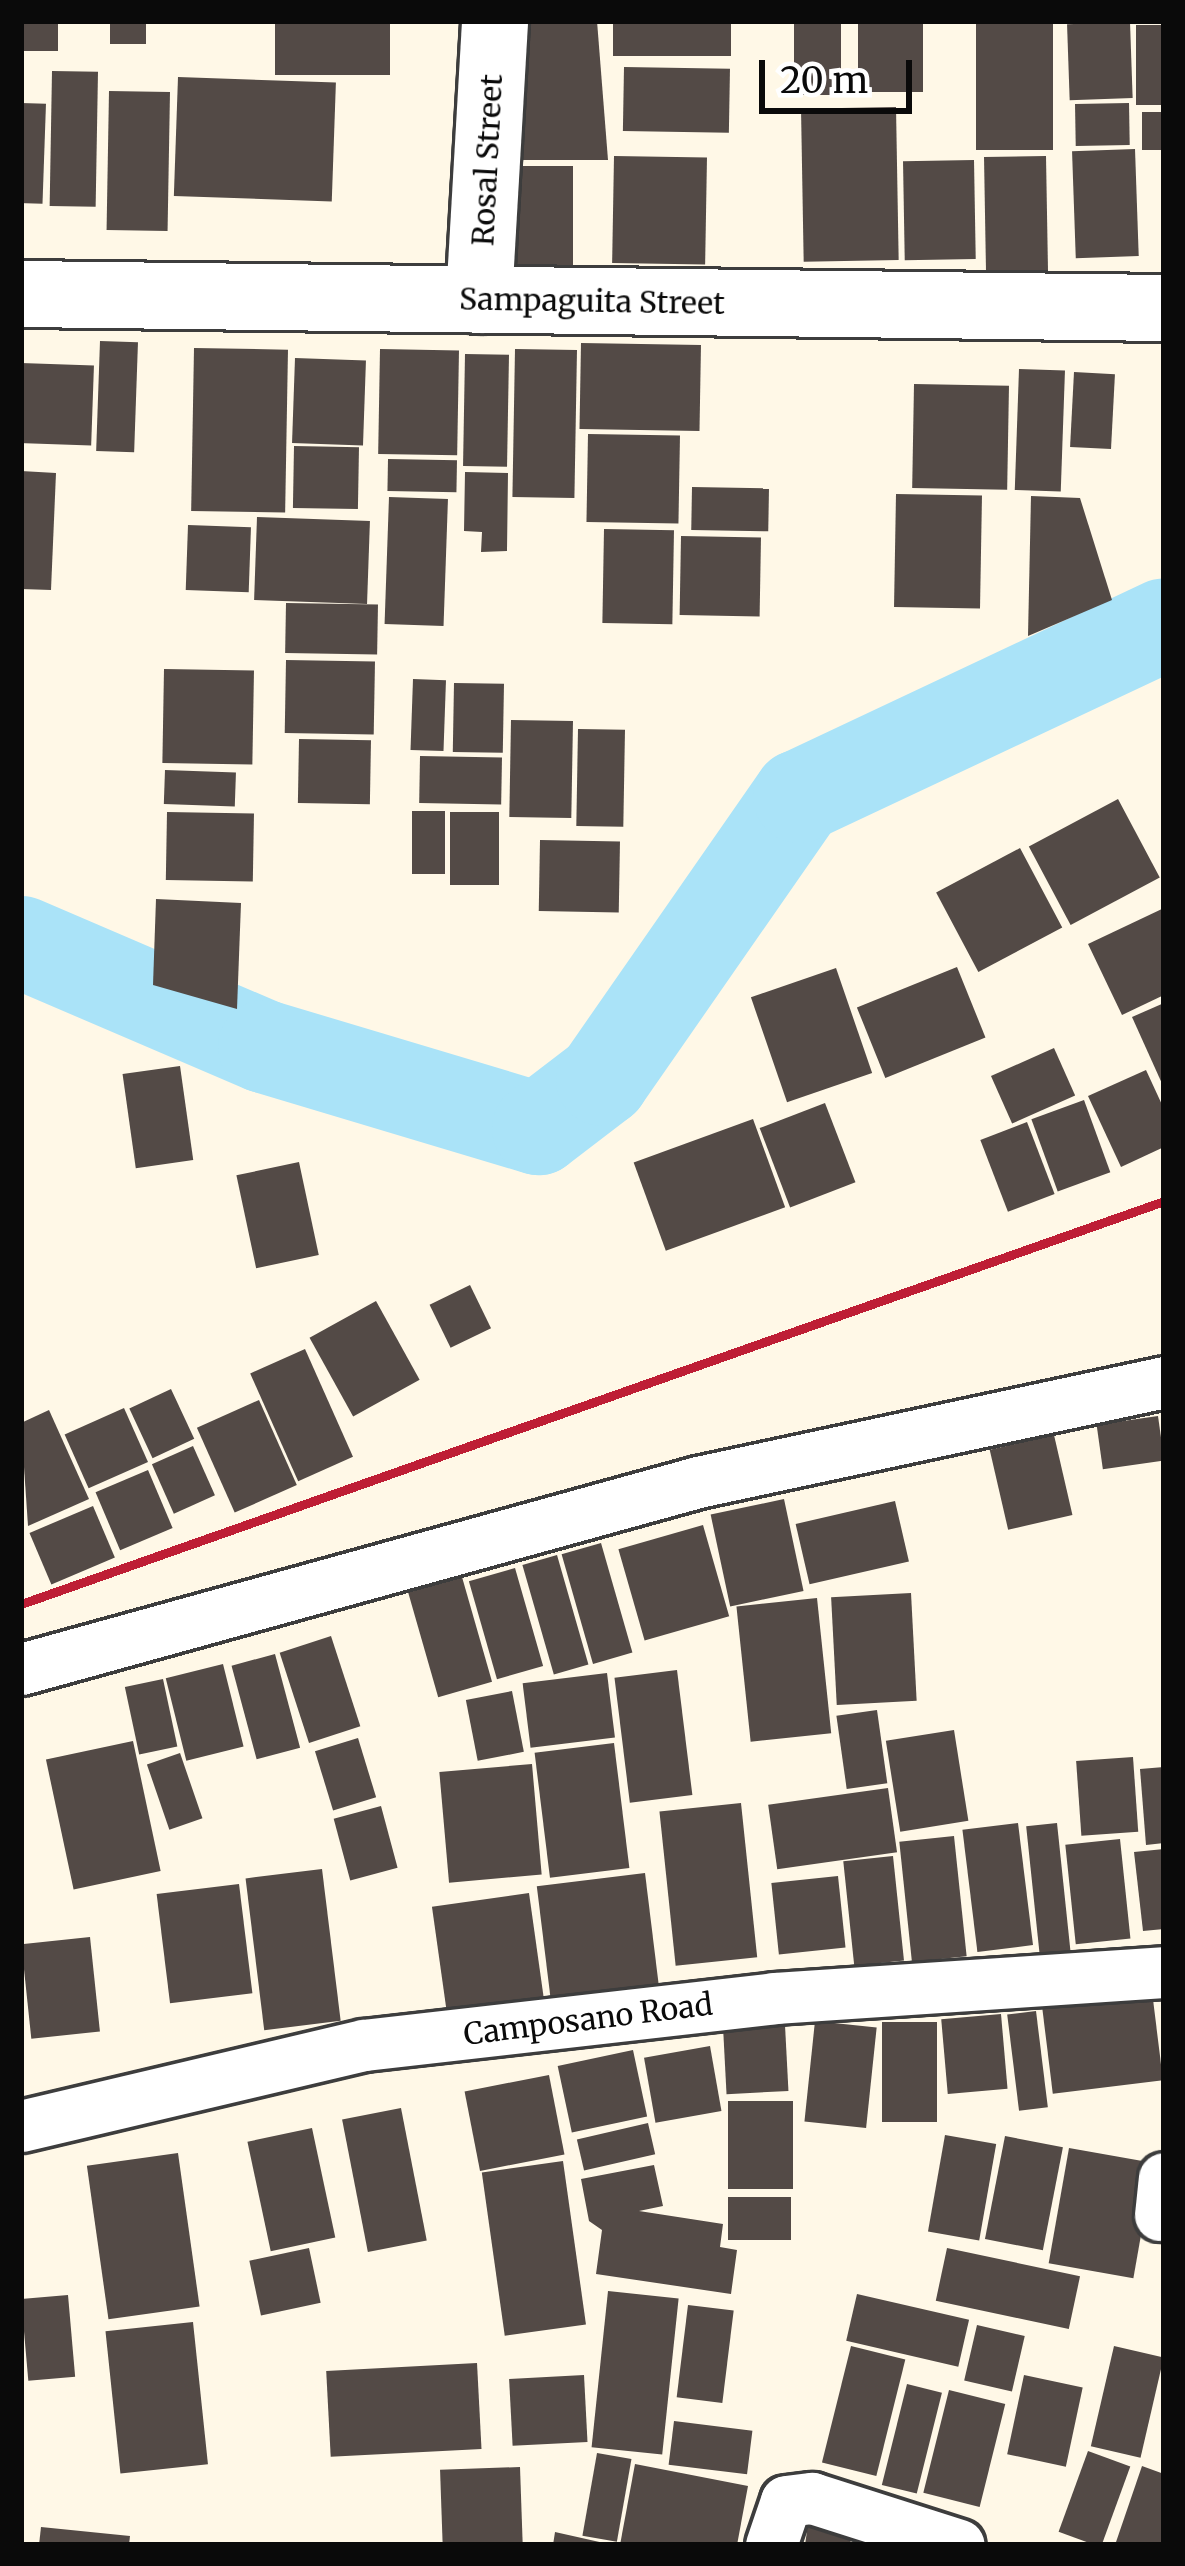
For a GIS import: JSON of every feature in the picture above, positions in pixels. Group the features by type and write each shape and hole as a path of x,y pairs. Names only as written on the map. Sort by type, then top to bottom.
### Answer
{"street":[{"name":"Rosal Street","path":"479,300 495,21"},
{"name":"Sampaguita Street","path":"21,294 1164,308"},
{"path":"21,1669 698,1482 1164,1382"},
{"name":"Camposano Road","path":"21,2126 364,2045 774,1998 1164,1972"},
{"path":"771,2545 786,2501 812,2498 958,2545"}],"building":[{"path":"21,21 58,21 58,51 21,51"},
{"path":"110,21 146,21 146,44 110,44"},
{"path":"275,21 390,21 390,75 275,75"},
{"path":"520,21 597,21 608,160 501,160"},
{"path":"613,21 731,21 731,56 613,56"},
{"path":"794,21 841,21 841,95 794,95"},
{"path":"858,21 923,21 923,92 858,92"},
{"path":"976,21 1053,21 1053,150 976,150"},
{"path":"1130,22 1133,98 1070,100 1067,24"},
{"path":"1136,25 1164,25 1164,105 1136,105"},
{"path":"624,67 730,69 729,133 623,131"},
{"path":"52,71 98,72 96,207 50,206"},
{"path":"178,77 336,83 332,201 174,196"},
{"path":"109,91 170,92 168,231 107,230"},
{"path":"21,103 46,104 42,204 21,203"},
{"path":"1129,103 1130,145 1076,146 1075,104"},
{"path":"896,107 899,260 804,262 801,109"},
{"path":"1142,112 1164,112 1164,150 1142,150"},
{"path":"1135,149 1139,256 1076,258 1072,151"},
{"path":"614,156 707,158 705,265 612,263"},
{"path":"1046,156 1048,281 986,282 984,157"},
{"path":"974,160 976,259 905,260 903,161"},
{"path":"502,166 573,166 573,277 502,277"},
{"path":"100,341 138,342 134,452 96,451"},
{"path":"581,343 701,345 699,431 579,429"},
{"path":"194,348 288,350 285,513 191,511"},
{"path":"380,349 459,350 457,455 378,454"},
{"path":"515,349 577,350 574,498 512,497"},
{"path":"465,354 509,355 507,467 463,466"},
{"path":"295,358 366,360 363,445 292,443"},
{"path":"21,363 94,366 91,445 21,443"},
{"path":"1019,369 1065,371 1061,492 1015,490"},
{"path":"1074,372 1115,374 1111,449 1070,447"},
{"path":"914,384 1009,386 1007,490 912,488"},
{"path":"588,434 680,436 678,524 586,522"},
{"path":"294,446 359,447 358,509 293,508"},
{"path":"388,459 457,460 456,492 387,491"},
{"path":"21,471 56,473 51,590 21,589"},
{"path":"465,472 508,473 507,551 481,552 482,532 464,531"},
{"path":"692,487 769,488 768,531 691,530"},
{"path":"896,494 982,496 980,608 894,607"},
{"path":"1031,496 1080,498 1112,600 1028,636"},
{"path":"389,497 448,499 444,626 385,624"},
{"path":"257,517 370,521 367,604 254,600"},
{"path":"188,525 251,527 249,592 186,590"},
{"path":"604,529 674,530 672,624 602,623"},
{"path":"681,536 761,537 760,616 680,615"},
{"path":"286,603 378,605 377,655 285,653"},
{"path":"286,660 375,662 374,735 285,733"},
{"path":"164,669 254,671 252,765 162,763"},
{"path":"413,679 446,680 444,751 411,750"},
{"path":"454,683 504,684 503,753 453,752"},
{"path":"511,720 573,721 571,818 509,817"},
{"path":"578,729 625,730 623,827 576,826"},
{"path":"299,739 371,740 370,804 298,803"},
{"path":"420,756 502,757 501,804 419,803"},
{"path":"165,770 236,772 235,806 164,804"},
{"path":"1118,799 1160,878 1071,925 1029,846"},
{"path":"412,811 445,811 445,874 412,874"},
{"path":"167,812 254,814 253,882 166,880"},
{"path":"450,812 499,812 499,885 450,885"},
{"path":"540,840 620,841 619,912 539,911"},
{"path":"1020,848 1062,927 978,972 936,893"},
{"path":"156,899 241,903 237,1009 153,985"},
{"path":"1164,908 1164,995 1122,1015 1088,944"},
{"path":"957,967 985,1037 885,1078 857,1007"},
{"path":"836,968 872,1073 787,1102 751,997"},
{"path":"1164,1003 1164,1088 1132,1017"},
{"path":"1054,1048 1075,1096 1012,1124 991,1076"},
{"path":"180,1066 193,1160 136,1168 123,1074"},
{"path":"1146,1070 1164,1109 1164,1147 1121,1167 1088,1096"},
{"path":"1084,1100 1110,1172 1058,1192 1031,1119"},
{"path":"825,1103 855,1182 790,1207 760,1128"},
{"path":"753,1119 785,1207 666,1251 634,1162"},
{"path":"1027,1122 1055,1194 1008,1212 980,1140"},
{"path":"299,1162 319,1255 256,1268 236,1175"},
{"path":"470,1285 491,1328 451,1348 430,1305"},
{"path":"376,1301 420,1380 353,1417 310,1338"},
{"path":"305,1349 353,1457 298,1481 250,1373"},
{"path":"171,1389 194,1439 153,1458 129,1408"},
{"path":"259,1400 297,1485 235,1513 197,1428"},
{"path":"124,1408 148,1462 89,1488 65,1434"},
{"path":"49,1410 89,1499 28,1526 21,1423"},
{"path":"1158,1416 1164,1461 1103,1469 1097,1425"},
{"path":"1054,1435 1072,1515 1008,1530 990,1450"},
{"path":"193,1446 215,1495 174,1514 152,1464"},
{"path":"148,1470 173,1528 120,1550 96,1492"},
{"path":"784,1499 804,1591 730,1607 711,1515"},
{"path":"895,1501 909,1561 810,1584 796,1524"},
{"path":"93,1506 115,1558 51,1585 29,1533"},
{"path":"703,1525 729,1616 645,1641 618,1549"},
{"path":"601,1543 632,1653 593,1664 562,1554"},
{"path":"557,1555 588,1665 554,1675 522,1565"},
{"path":"515,1568 543,1666 497,1679 469,1581"},
{"path":"462,1577 492,1682 438,1697 408,1592"},
{"path":"911,1593 917,1701 837,1705 831,1597"},
{"path":"817,1598 831,1733 751,1742 736,1606"},
{"path":"331,1636 360,1726 309,1743 280,1653"},
{"path":"275,1654 300,1748 257,1759 232,1666"},
{"path":"223,1664 244,1746 186,1761 166,1678"},
{"path":"677,1670 692,1795 630,1803 614,1678"},
{"path":"607,1673 615,1738 531,1748 523,1683"},
{"path":"163,1679 177,1746 139,1755 125,1687"},
{"path":"512,1691 524,1752 478,1761 466,1700"},
{"path":"877,1710 887,1783 847,1789 836,1716"},
{"path":"954,1730 968,1821 900,1832 886,1741"},
{"path":"358,1738 376,1797 333,1810 315,1751"},
{"path":"133,1741 161,1871 74,1890 46,1760"},
{"path":"614,1743 629,1868 550,1878 535,1753"},
{"path":"180,1753 202,1818 169,1830 147,1764"},
{"path":"1133,1757 1138,1832 1081,1836 1076,1761"},
{"path":"532,1764 542,1875 449,1883 439,1772"},
{"path":"1164,1767 1164,1843 1146,1845 1140,1769"},
{"path":"888,1788 897,1852 777,1869 768,1805"},
{"path":"741,1803 757,1957 676,1966 659,1812"},
{"path":"381,1806 398,1868 350,1881 334,1819"},
{"path":"1018,1823 1033,1945 977,1952 962,1830"},
{"path":"1057,1823 1071,1952 1040,1956 1026,1826"},
{"path":"954,1836 967,1956 912,1962 899,1842"},
{"path":"1120,1839 1130,1938 1076,1944 1065,1845"},
{"path":"1164,1849 1164,1929 1143,1931 1134,1852"},
{"path":"893,1856 904,1960 854,1966 843,1861"},
{"path":"322,1869 341,2021 264,2030 246,1878"},
{"path":"645,1873 659,1987 551,2000 537,1886"},
{"path":"838,1876 846,1948 779,1955 771,1883"},
{"path":"239,1884 252,1993 170,2003 157,1894"},
{"path":"529,1893 545,2004 448,2018 432,1907"},
{"path":"90,1937 100,2031 31,2039 21,1944"},
{"path":"1152,1991 1163,2080 1053,2094 1042,2005"},
{"path":"1036,2011 1048,2107 1019,2111 1007,2015"},
{"path":"1001,2014 1008,2089 948,2094 941,2019"},
{"path":"815,2021 877,2027 866,2128 804,2121"},
{"path":"882,2022 937,2022 937,2122 882,2122"},
{"path":"785,2025 788,2091 727,2094 723,2028"},
{"path":"710,2046 721,2111 655,2123 644,2058"},
{"path":"633,2050 647,2117 572,2133 558,2066"},
{"path":"549,2075 564,2155 480,2171 465,2091"},
{"path":"728,2101 793,2101 793,2189 728,2189"},
{"path":"401,2108 427,2241 368,2252 342,2119"},
{"path":"648,2123 655,2154 584,2171 577,2139"},
{"path":"312,2128 335,2238 271,2251 247,2142"},
{"path":"945,2135 996,2144 979,2241 928,2232"},
{"path":"1005,2136 1063,2147 1043,2250 985,2239"},
{"path":"1069,2148 1154,2163 1133,2278 1049,2263"},
{"path":"178,2153 200,2306 108,2319 87,2166"},
{"path":"563,2161 586,2324 505,2336 482,2172"},
{"path":"654,2165 663,2206 639,2211 723,2224 720,2247 737,2250 731,2294 596,2274 602,2230 589,2221 581,2179"},
{"path":"728,2197 791,2197 791,2240 728,2240"},
{"path":"309,2248 321,2303 261,2315 249,2261"},
{"path":"947,2248 1080,2276 1069,2329 936,2301"},
{"path":"608,2291 679,2298 662,2455 592,2447"},
{"path":"857,2294 969,2320 958,2367 846,2341"},
{"path":"68,2295 75,2377 28,2381 21,2299"},
{"path":"688,2305 734,2311 722,2403 677,2397"},
{"path":"193,2322 208,2464 120,2473 105,2331"},
{"path":"977,2325 1025,2336 1012,2392 964,2381"},
{"path":"851,2346 905,2360 876,2476 822,2462"},
{"path":"1114,2346 1164,2357 1141,2458 1091,2446"},
{"path":"477,2363 482,2449 331,2457 326,2371"},
{"path":"584,2375 588,2442 513,2446 509,2379"},
{"path":"1024,2375 1083,2387 1066,2467 1007,2454"},
{"path":"907,2384 942,2393 917,2494 882,2485"},
{"path":"949,2390 1005,2404 980,2507 923,2493"},
{"path":"674,2421 752,2431 747,2474 669,2465"},
{"path":"1088,2451 1130,2466 1102,2545 1059,2532"},
{"path":"597,2453 631,2459 617,2542 582,2536"},
{"path":"635,2464 748,2486 737,2545 620,2545"},
{"path":"1142,2466 1164,2474 1164,2545 1115,2545"},
{"path":"520,2467 523,2542 443,2545 440,2470"},
{"path":"808,2524 852,2532 850,2545 805,2545"},
{"path":"41,2527 130,2536 129,2545 39,2545"},
{"path":"555,2532 604,2543 604,2545 553,2545"}],"waterway":[{"path":"21,942 264,1046 538,1128 602,1079 799,796 1164,624"}],"railway":[{"path":"21,1604 1164,1201"}]}
